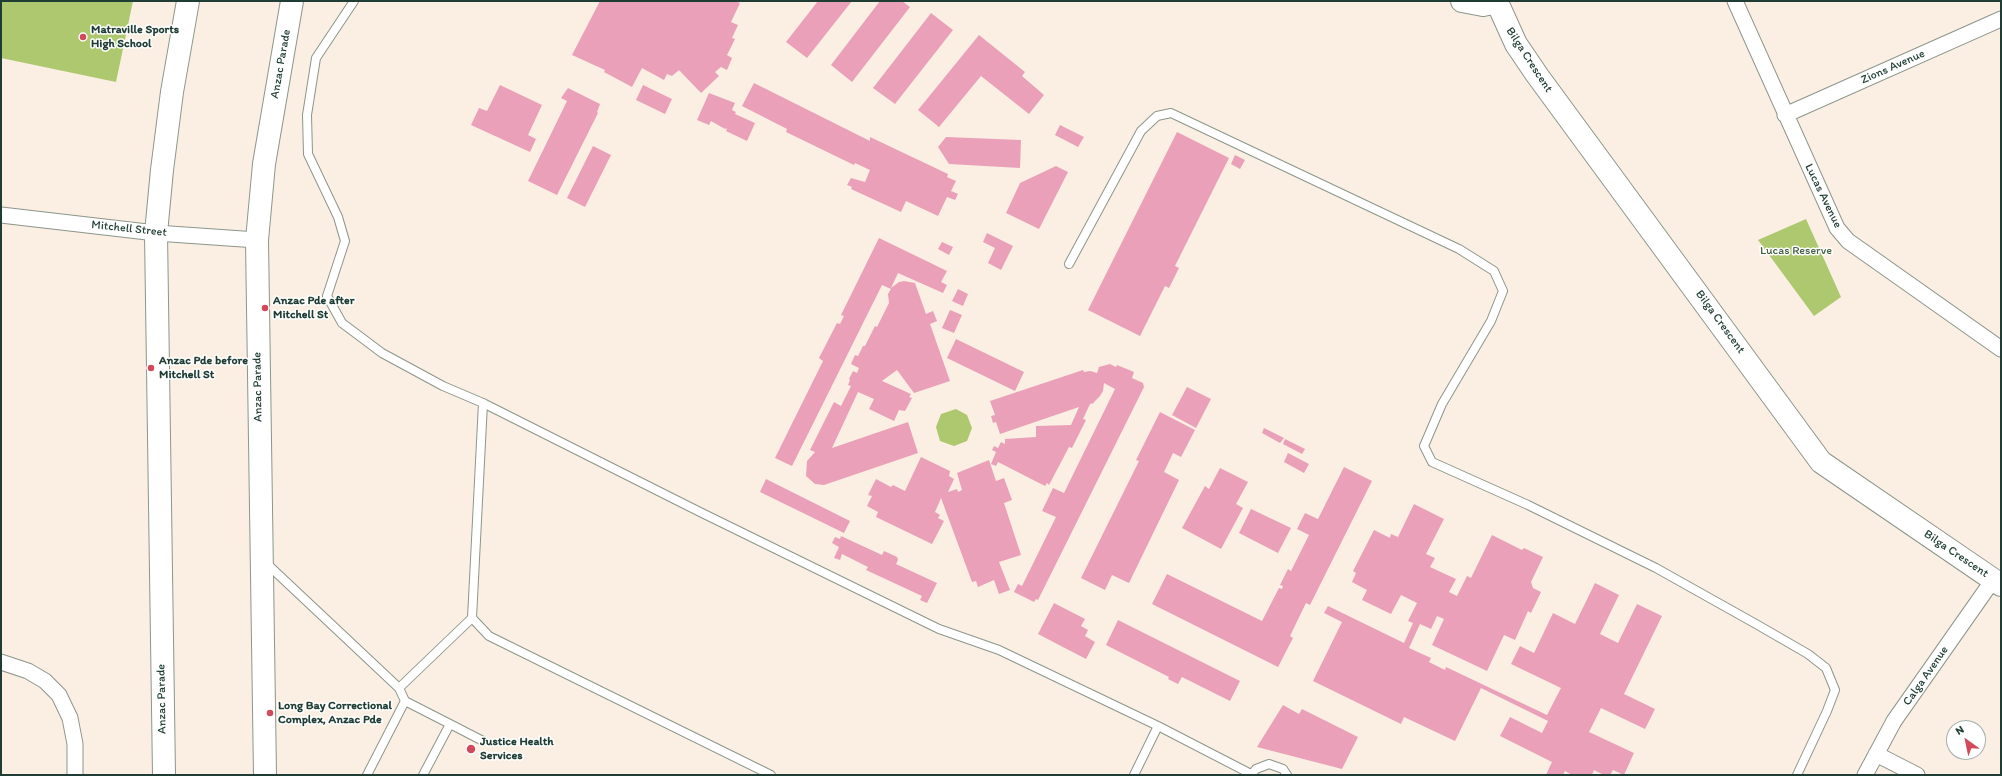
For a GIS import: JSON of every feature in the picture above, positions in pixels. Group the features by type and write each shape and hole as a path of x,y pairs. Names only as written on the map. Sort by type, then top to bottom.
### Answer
{"main road":[{"name":"Anzac Parade","path":"164,775 156,233 172,92 188,1"},
{"name":"Anzac Parade","path":"265,775 260,558 257,240 264,164 292,1"},
{"path":"1462,1 1483,5 1498,2"},
{"name":"Bilga Crescent","path":"1498,2 1509,31 1537,74 1821,462 1997,582"}],"street":[{"name":"Lucas Avenue","path":"1735,1 1837,228 1848,241 2001,349"},
{"name":"Zions Avenue","path":"1785,115 2001,19"},
{"name":"Mitchell Street","path":"1,215 156,233 257,240"},
{"name":"Calga Avenue","path":"1865,775 1894,721 1997,582"},
{"path":"1,662 28,671 45,681 58,695 70,718 75,744 75,775"},
{"path":"1876,754 1917,775"}],"lane":[{"path":"354,1 316,58 307,115 308,154 338,217 345,241 327,296 342,323 382,353 443,386 483,403 700,512 939,629 999,650 1158,726 1251,775 1256,769 1269,764 1283,769 1287,775"},
{"path":"1069,264 1140,131 1157,116 1171,112 1459,249 1494,271 1503,291 1491,322 1442,404 1424,446 1432,462 1528,505 1656,568 1769,631 1808,654 1826,668 1835,690 1827,711 1797,775"},
{"path":"398,688 472,618 483,403"},
{"path":"260,558 398,688 405,701 483,741"},
{"path":"472,618 489,636 771,775"},
{"path":"367,775 405,701"},
{"path":"423,775 450,724"},
{"path":"1134,775 1158,726"}],"green space":[{"path":"1,1 133,1 116,82 1,58"},
{"name":"Lucas Reserve","path":"1806,219 1841,297 1814,316 1758,240"},
{"path":"956,409 967,415 972,428 967,441 954,446 940,441 936,427 941,414"}],"building":[{"path":"600,1 735,1 740,3 731,22 738,25 732,38 735,39 727,55 732,58 727,70 721,67 715,72 719,76 701,93 679,70 672,76 667,74 664,80 642,68 632,87 604,72 605,70 572,55"},
{"path":"818,1 852,1 807,58 786,42"},
{"path":"880,1 902,1 910,7 852,82 831,65"},
{"path":"931,13 953,30 895,104 873,88"},
{"path":"979,35 1025,72 1022,76 1044,95 1029,114 981,76 939,127 918,110"},
{"path":"754,83 870,141 870,137 948,174 947,177 956,181 951,191 958,194 955,200 947,197 938,216 906,201 901,212 851,189 852,187 847,185 851,178 865,182 870,170 855,163 854,165 786,132 787,129 742,106"},
{"path":"500,85 542,105 528,135 536,139 530,152 471,125 479,108 487,111"},
{"path":"643,85 672,99 665,114 636,100"},
{"path":"568,88 600,104 598,113 557,195 528,181 567,101 561,98"},
{"path":"709,93 735,103 732,110 736,112 735,114 755,123 747,141 726,131 727,128 725,129 711,121 709,125 697,120"},
{"path":"1060,125 1084,137 1078,147 1055,135"},
{"path":"1177,132 1229,158 1175,266 1179,268 1169,288 1165,286 1140,336 1088,310"},
{"path":"946,137 1021,140 1020,168 949,164 938,147"},
{"path":"593,146 611,155 585,207 567,198"},
{"path":"1235,155 1245,160 1240,169 1231,164"},
{"path":"1056,166 1068,172 1039,229 1006,213 1020,183"},
{"path":"987,233 1013,246 1001,270 988,263 995,248 983,242"},
{"path":"879,238 947,271 941,282 947,285 943,293 898,273 891,288 899,282 904,281 915,283 926,314 933,311 937,321 930,324 950,381 914,393 897,370 882,381 911,394 909,397 912,398 905,411 899,410 894,421 869,409 874,399 858,392 832,448 908,422 918,453 824,485 815,484 806,476 807,461 815,452 810,450 834,402 841,406 851,386 848,385 849,379 853,371 857,373 859,368 851,364 855,355 858,356 863,346 865,346 875,326 877,327 889,303 888,294 891,289 882,285 792,466 775,458 823,361 819,358 837,323 840,324 844,316 841,315"},
{"path":"942,242 953,247 949,255 938,249"},
{"path":"958,289 968,294 963,306 952,301"},
{"path":"950,310 962,315 954,333 942,328"},
{"path":"956,339 1024,372 1015,391 947,358"},
{"path":"1110,364 1116,367 1117,365 1134,372 1132,378 1143,383 1144,387 1038,600 1036,599 1034,602 1014,592 1018,584 1022,586 1056,517 1042,511 1053,488 1064,493 1115,389 1104,383 1103,391 1100,396 1094,403 1090,404 1083,419 1086,420 1072,448 1069,447 1049,485 1047,483 1045,486 998,462 996,466 991,464 996,452 992,450 994,446 998,448 1001,442 1005,444 1005,439 1036,437 1036,426 1071,425 1079,407 1000,434 996,422 993,423 991,416 995,415 990,401 1083,370 1084,372 1090,371 1097,373 1099,367"},
{"path":"1187,387 1211,399 1196,428 1172,415"},
{"path":"1160,412 1195,430 1181,457 1173,453 1164,472 1179,480 1129,583 1112,575 1105,590 1081,578 1139,461 1136,460"},
{"path":"1264,428 1284,438 1280,443 1262,433"},
{"path":"1285,439 1305,449 1302,454 1283,444"},
{"path":"1288,453 1309,464 1304,473 1284,462"},
{"path":"921,457 950,471 949,476 954,479 948,492 957,489 958,492 962,490 957,473 989,460 996,481 1004,478 1012,500 1004,503 1021,555 999,562 1010,590 999,594 994,580 978,587 976,581 972,582 941,498 935,512 940,515 938,518 944,521 932,544 876,517 878,512 867,506 872,496 868,495 876,479 891,487 893,485 905,491"},
{"path":"1344,467 1372,481 1310,605 1306,603 1290,636 1293,638 1278,667 1152,604 1167,574 1262,621 1279,588 1282,589 1283,586 1280,585 1288,569 1291,571 1309,535 1297,529 1305,513 1318,519"},
{"path":"1220,468 1248,482 1236,504 1243,508 1221,549 1182,528 1205,486 1209,489"},
{"path":"766,479 850,521 844,533 760,492"},
{"path":"1414,504 1444,519 1426,554 1435,558 1430,567 1456,579 1449,592 1457,596 1467,576 1471,578 1492,535 1522,550 1524,548 1543,557 1531,582 1533,588 1541,592 1531,613 1528,611 1515,640 1504,635 1487,671 1432,645 1444,619 1437,616 1431,629 1420,624 1409,648 1431,658 1429,662 1445,670 1446,667 1547,715 1561,688 1511,664 1520,646 1534,653 1553,613 1575,624 1595,583 1619,595 1600,634 1618,643 1637,604 1662,616 1624,694 1655,709 1645,729 1601,708 1589,732 1634,753 1624,775 1613,770 1610,775 1604,775 1594,770 1592,775 1572,775 1565,771 1563,775 1546,775 1552,762 1500,736 1510,717 1542,733 1548,721 1481,688 1455,741 1404,717 1401,724 1313,681 1342,622 1324,613 1328,606 1404,643 1413,623 1408,621 1417,603 1401,595 1391,614 1362,600 1367,590 1352,582 1356,573 1353,571 1374,530 1390,538 1391,534 1398,537"},
{"path":"1251,509 1291,528 1278,553 1239,533"},
{"path":"841,536 882,555 884,551 897,557 898,560 896,564 937,583 927,603 920,600 922,596 866,570 868,567 842,554 840,560 834,558 839,547 832,543 835,537 840,539"},
{"path":"1054,603 1085,619 1081,626 1088,630 1085,636 1095,642 1086,659 1038,634"},
{"path":"1118,620 1240,681 1230,701 1182,677 1178,684 1168,679 1169,677 1106,645"},
{"path":"1283,705 1299,714 1302,709 1358,737 1342,769 1257,747"}],"place":[{"name":"Matraville Sports High School","path":"83,37"},
{"name":"Anzac Pde after Mitchell St","path":"265,308"},
{"name":"Anzac Pde before Mitchell St","path":"151,368"},
{"name":"Long Bay Correctional Complex, Anzac Pde","path":"270,713"},
{"name":"Justice Health Services","path":"471,749"}]}
